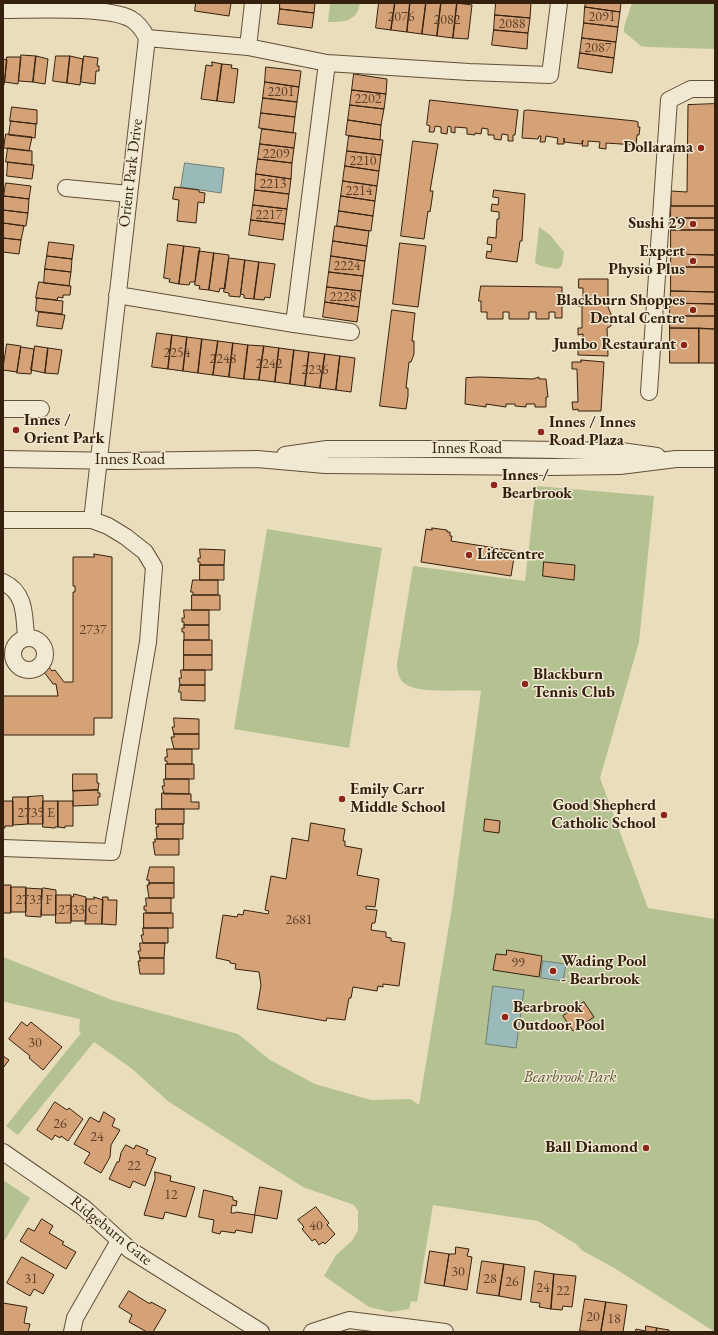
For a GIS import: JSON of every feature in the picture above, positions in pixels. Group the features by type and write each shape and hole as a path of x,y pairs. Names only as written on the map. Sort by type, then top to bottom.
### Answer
{"street":[{"path":"248,47 253,3"},
{"path":"3,10 69,7 117,14 136,23 147,38 248,47 327,63 469,72 550,75 559,3"},
{"name":"Orient Park Drive","path":"92,520 147,38"},
{"path":"294,324 327,63"},
{"path":"650,392 669,100 692,89 715,89"},
{"path":"66,188 129,194"},
{"path":"117,295 351,332"},
{"path":"3,409 41,410"},
{"name":"Innes Road","path":"3,459 257,459 325,465 545,467 620,466 676,459 715,459"},
{"path":"3,520 92,520 108,526 126,537 145,552 154,567 148,642 112,852 3,848"},
{"path":"3,582 13,587 20,597 24,615 26,638"},
{"name":"Ridgeburn Gate","path":"3,1152 84,1208 119,1241 143,1259 261,1332"},
{"path":"72,1332 75,1318 119,1241"},
{"path":"312,1332 349,1320 445,1332"}],"green space":[{"path":"330,3 360,3 356,14 349,20 328,22"},
{"path":"632,3 715,3 715,49 641,46 624,32 624,27"},
{"path":"539,227 550,235 564,252 562,265 558,269 541,266 535,263"},
{"name":"Bearbrook Park","path":"536,486 654,496 639,642 600,778 648,908 715,919 715,1332 614,1268 583,1251 576,1244 538,1221 433,1205 417,1302 411,1301 409,1309 390,1312 369,1307 324,1276 336,1255 352,1241 358,1230 358,1211 354,1205 303,1187 169,1102 131,1068 94,1042 18,1135 6,1126 81,1033 79,1031 80,1019 3,1001 3,957 112,1000 238,1034 270,1060 315,1084 371,1100 410,1099 419,1105 452,907 481,691 443,691 414,688 407,685 400,679 397,664 413,566 525,581"},
{"path":"267,529 382,548 349,748 234,729"},
{"path":"3,1180 30,1198 3,1243"}],"water":[{"path":"185,163 224,168 221,193 181,187"},
{"name":"Wading Pool - Bearbrook","path":"543,961 566,964 563,981 541,978"},
{"name":"Bearbrook Outdoor Pool","path":"493,986 524,990 516,1048 486,1044"}],"building":[{"path":"196,3 231,3 229,16 195,11"},
{"path":"280,3 315,3 314,13 280,9"},
{"path":"379,3 395,3 391,30 376,28"},
{"path":"395,3 410,3 407,32 391,30"},
{"path":"410,3 426,3 422,34 407,32"},
{"path":"426,3 441,3 437,36 422,34"},
{"path":"441,3 457,3 453,38 437,36"},
{"path":"457,3 472,5 468,39 453,38"},
{"path":"496,3 531,3 530,18 495,15"},
{"path":"586,3 621,3 620,12 585,7"},
{"path":"585,7 620,12 618,27 584,23"},
{"path":"280,9 314,13 312,28 278,24"},
{"path":"495,15 530,18 528,33 494,30"},
{"path":"584,23 618,27 616,42 582,38"},
{"path":"494,30 528,33 527,49 492,45"},
{"path":"582,38 616,42 614,58 580,53"},
{"path":"580,53 614,58 612,73 578,68"},
{"path":"21,55 36,56 33,82 19,81"},
{"path":"36,56 48,59 45,84 33,82"},
{"path":"56,56 70,56 67,83 53,81"},
{"path":"70,56 83,59 80,85 67,83"},
{"path":"84,56 98,58 97,66 99,66 99,71 96,71 95,84 81,82"},
{"path":"7,57 21,57 18,84 5,82"},
{"path":"3,59 7,60 4,85 3,85"},
{"path":"212,62 222,64 217,101 201,99 206,65 212,66"},
{"path":"222,64 232,65 231,68 238,69 234,103 217,101"},
{"path":"266,67 301,71 299,87 265,82"},
{"path":"354,74 387,79 386,94 352,90"},
{"path":"265,82 299,87 297,102 263,98"},
{"path":"352,90 386,94 384,109 350,105"},
{"path":"263,98 297,102 295,117 261,113"},
{"path":"430,100 518,110 513,141 508,141 508,135 502,134 501,140 494,139 494,135 488,135 488,129 482,128 481,134 475,133 475,135 467,134 467,128 455,127 455,133 451,132 451,127 448,126 447,134 441,133 441,127 435,126 434,132 429,132 430,126 427,125"},
{"name":"Dollarama","path":"715,104 715,206 671,206 671,191 687,192 688,105"},
{"path":"350,105 384,109 381,125 348,120"},
{"path":"12,107 37,110 37,124 10,121"},
{"path":"528,110 635,121 638,122 638,127 640,127 639,135 637,135 636,145 606,143 606,149 599,148 600,142 588,141 588,146 582,146 583,140 581,144 564,142 564,144 557,144 558,138 546,136 545,142 540,142 541,136 539,136 538,139 522,138 524,111"},
{"path":"261,113 295,117 293,133 259,128"},
{"path":"348,120 381,125 380,140 346,135"},
{"path":"11,121 36,124 35,138 9,135"},
{"path":"262,129 296,133 294,148 260,144"},
{"path":"6,134 32,137 29,151 4,148"},
{"path":"349,136 383,140 381,155 347,151"},
{"path":"413,141 438,144 430,191 433,191 432,199 430,212 428,211 424,239 401,236"},
{"path":"260,144 294,148 292,163 258,159"},
{"path":"8,148 32,151 32,165 6,162"},
{"path":"347,151 381,155 379,171 345,166"},
{"path":"258,159 292,163 291,179 256,174"},
{"path":"8,162 34,165 32,179 7,176"},
{"path":"345,166 379,171 377,186 343,181"},
{"path":"256,174 291,179 289,194 255,190"},
{"path":"343,181 377,186 375,201 341,196"},
{"path":"6,183 31,186 29,199 4,196"},
{"path":"175,187 199,190 199,192 205,193 204,203 198,202 196,223 177,221 179,200 173,199"},
{"path":"255,190 289,194 287,209 253,205"},
{"path":"494,190 525,194 522,241 520,241 517,262 486,258 487,251 491,252 492,245 487,244 488,237 496,238 497,219 499,219 499,212 491,211 492,204 498,205 499,198 493,197"},
{"path":"4,196 29,199 28,213 3,210"},
{"path":"341,196 375,201 373,216 339,211"},
{"path":"253,205 287,209 285,224 251,220"},
{"path":"671,206 715,206 715,218 671,218"},
{"path":"3,210 28,213 26,226 3,223"},
{"path":"339,211 373,216 371,231 337,226"},
{"name":"Sushi 29","path":"671,218 715,218 715,230 671,230"},
{"path":"251,220 285,224 283,240 249,235"},
{"path":"3,223 24,226 21,240 3,238"},
{"path":"335,226 369,231 367,246 333,241"},
{"path":"671,230 715,230 715,255 671,254"},
{"path":"3,238 21,240 19,254 3,252"},
{"path":"333,241 367,246 365,261 331,256"},
{"path":"49,242 74,245 72,259 47,256"},
{"path":"400,243 426,246 418,307 393,304"},
{"path":"168,244 184,246 179,284 169,282 170,279 164,278"},
{"path":"184,246 200,248 195,282 190,282 189,285 179,284"},
{"path":"199,251 214,253 209,290 199,289 200,286 195,285"},
{"path":"214,253 229,255 225,289 220,288 219,292 209,290"},
{"name":"Expert Physio Plus","path":"671,254 715,255 715,267 671,267"},
{"path":"47,256 72,259 71,272 45,269"},
{"path":"331,256 365,261 363,276 329,272"},
{"path":"229,258 245,260 240,297 229,296 229,293 224,292"},
{"path":"245,260 259,262 254,299 244,298 244,295 241,294"},
{"path":"259,262 275,264 270,298 265,297 264,300 254,299"},
{"path":"671,267 715,267 715,292 671,291"},
{"path":"45,269 71,272 69,286 44,283"},
{"path":"329,272 363,276 361,291 327,287"},
{"path":"579,279 608,279 608,307 611,314 611,326 607,328 608,356 578,355 578,347 583,347 583,334 578,335 578,328 582,328 582,306 578,306 579,299 583,299 583,288 579,288"},
{"path":"39,282 71,286 70,295 63,295 63,298 58,297 57,300 36,298"},
{"path":"481,286 562,287 562,318 555,318 555,312 549,312 549,319 536,319 536,312 529,312 529,319 509,319 509,312 503,312 503,319 487,319 487,312 481,312 481,301 479,301"},
{"path":"327,287 361,291 359,307 325,302"},
{"path":"671,291 715,292 715,304 670,303"},
{"path":"37,298 63,301 62,314 36,311"},
{"path":"325,302 359,307 357,322 323,317"},
{"name":"Blackburn Shoppes Dental Centre","path":"670,303 715,304 715,316 670,316"},
{"path":"392,310 415,313 412,341 414,341 414,354 411,362 409,362 406,388 408,388 408,396 406,409 380,406"},
{"path":"39,312 65,315 62,329 37,326"},
{"path":"670,316 715,316 715,329 670,328"},
{"name":"Jumbo Restaurant","path":"670,328 699,328 699,363 670,363"},
{"path":"699,328 715,329 715,363 699,363"},
{"path":"157,333 172,335 168,369 152,367"},
{"path":"172,335 187,337 183,371 168,369"},
{"path":"187,337 202,339 198,373 183,371"},
{"path":"202,339 218,341 213,375 198,373"},
{"path":"218,341 233,343 229,377 213,375"},
{"path":"233,343 248,345 244,379 229,377"},
{"path":"7,344 21,346 17,372 3,370"},
{"path":"248,345 264,346 259,380 244,379"},
{"path":"35,346 48,348 45,373 31,370"},
{"path":"264,346 279,348 275,382 259,380"},
{"path":"21,347 34,349 31,374 17,373"},
{"path":"48,348 62,350 58,374 45,373"},
{"path":"279,348 294,350 290,384 275,382"},
{"path":"294,350 309,352 305,386 290,384"},
{"path":"309,352 325,354 320,388 305,386"},
{"path":"325,354 340,356 336,390 320,388"},
{"path":"340,356 355,358 351,392 336,390"},
{"path":"581,360 604,362 601,411 573,410 572,402 578,402 577,369 572,369 572,362 581,362"},
{"path":"480,377 533,379 539,377 539,379 546,379 548,397 546,397 546,407 535,407 535,404 526,404 526,407 515,406 515,404 506,404 506,407 486,404 486,407 465,404 466,378"},
{"path":"432,528 447,530 447,532 450,532 450,536 452,536 451,541 515,551 511,576 421,562 426,529 432,530"},
{"path":"200,549 225,550 224,565 200,565 198,558 200,558"},
{"path":"94,554 112,557 112,718 94,718 94,735 3,735 3,696 58,696 56,684 53,684 44,672 49,667 52,671 55,670 64,682 73,682 73,592 75,592 75,586 73,586 73,557 94,557"},
{"path":"544,562 575,565 574,580 543,576"},
{"path":"200,565 224,565 224,580 200,580"},
{"path":"193,580 218,580 218,595 193,595 193,592 191,592"},
{"path":"192,595 220,595 220,610 192,610"},
{"path":"184,610 209,610 209,625 184,625 182,618 184,618"},
{"path":"184,625 209,625 209,640 184,640 184,632 182,632 182,628 184,628"},
{"path":"184,640 212,640 212,655 184,655"},
{"path":"184,655 212,655 212,670 184,670"},
{"path":"181,670 205,670 205,685 180,685 179,678 181,678"},
{"path":"180,685 205,685 205,701 181,700 181,692 179,692"},
{"path":"174,718 199,719 199,734 174,734 172,727 174,727"},
{"path":"174,734 199,734 199,749 174,749 171,737 174,737"},
{"path":"167,749 192,749 192,764 167,764 165,757 167,757"},
{"path":"166,764 194,764 194,779 166,779"},
{"path":"73,774 97,774 97,783 99,783 98,790 73,791"},
{"path":"164,779 189,779 189,794 164,794 162,786 164,786"},
{"path":"98,790 100,797 98,797 98,805 73,806 73,791"},
{"path":"162,793 191,794 191,802 199,802 199,809 162,809"},
{"path":"43,796 43,824 28,824 28,797"},
{"path":"13,797 28,797 28,824 13,825"},
{"path":"3,801 13,801 13,826 5,826 5,828 3,828"},
{"path":"43,801 58,801 58,827 43,827"},
{"path":"58,801 73,801 73,826 65,826 65,828 58,827"},
{"path":"156,809 184,809 184,824 156,824"},
{"path":"485,819 500,821 499,833 484,831"},
{"path":"311,823 345,829 343,841 345,841 345,846 362,849 357,875 379,879 375,907 366,906 366,909 377,910 375,923 372,923 371,930 386,932 386,937 391,938 391,941 405,943 399,986 383,984 383,987 378,986 377,991 353,987 351,998 349,998 345,1020 327,1018 326,1021 257,1009 261,985 259,972 235,969 236,964 216,958 223,915 237,917 238,914 243,915 244,910 268,914 269,911 265,910 271,876 286,879 292,838 308,841"},
{"path":"158,824 183,824 183,839 157,839 156,827 158,827"},
{"path":"155,839 179,839 179,855 155,855 153,842 155,842"},
{"path":"150,867 174,867 174,883 149,883 149,880 147,880"},
{"path":"149,883 174,883 174,898 149,898 147,885 149,885"},
{"path":"3,885 11,885 11,913 3,913"},
{"path":"11,887 26,887 26,912 11,912"},
{"path":"26,888 42,889 41,917 26,916"},
{"path":"42,889 56,890 56,915 41,915"},
{"path":"74,894 86,897 86,921 71,921 71,897 73,897"},
{"path":"56,895 71,895 71,923 56,923"},
{"path":"94,897 103,900 102,924 85,924 86,899 94,899"},
{"path":"103,897 108,897 108,900 117,900 116,925 102,924"},
{"path":"146,898 171,898 171,913 146,913 144,906 146,906"},
{"path":"144,913 173,913 173,928 144,928"},
{"path":"143,928 168,928 168,943 143,943 141,935 143,935"},
{"path":"140,943 165,943 164,958 140,958 138,951 140,951"},
{"path":"507,950 542,956 539,977 493,970 496,954 506,955"},
{"path":"140,958 164,958 164,974 140,974 138,961 140,961"},
{"path":"584,1002 594,1017 573,1031 563,1016"},
{"path":"22,1022 27,1026 31,1022 62,1047 43,1070 29,1058 30,1056 9,1039"},
{"path":"3,1056 9,1060 3,1068"},
{"path":"55,1102 67,1110 69,1108 83,1119 68,1141 61,1136 60,1138 55,1135 52,1140 37,1130"},
{"path":"104,1112 115,1119 112,1126 120,1130 111,1145 110,1157 101,1173 84,1163 90,1153 74,1144 90,1117 99,1122"},
{"path":"126,1145 134,1149 136,1145 148,1150 146,1154 156,1158 145,1186 133,1181 130,1188 109,1179 117,1162 119,1162 121,1153"},
{"path":"155,1172 171,1176 170,1181 195,1187 186,1217 165,1212 163,1219 144,1215 155,1179"},
{"path":"260,1187 282,1191 277,1219 255,1215"},
{"path":"204,1190 233,1197 233,1200 237,1201 236,1206 232,1205 231,1213 236,1212 255,1215 252,1233 236,1230 235,1233 221,1231 220,1234 212,1232 214,1220 199,1217"},
{"path":"316,1207 329,1223 327,1225 335,1234 325,1244 323,1242 319,1245 315,1239 312,1241 302,1229 304,1227 298,1220"},
{"path":"42,1219 53,1226 49,1233 64,1242 62,1244 76,1252 66,1269 20,1241 28,1228 34,1231"},
{"path":"456,1247 469,1249 467,1256 472,1257 467,1290 444,1286 449,1254 455,1254"},
{"path":"430,1251 449,1254 444,1286 425,1283"},
{"path":"22,1257 54,1275 43,1294 34,1289 30,1296 7,1283"},
{"path":"482,1261 504,1264 499,1296 477,1293"},
{"path":"504,1264 525,1267 521,1300 499,1296"},
{"path":"535,1271 554,1274 551,1309 539,1307 540,1303 531,1302"},
{"path":"554,1274 576,1276 572,1307 563,1306 562,1310 551,1309"},
{"path":"129,1291 150,1304 151,1302 166,1310 153,1332 147,1332 129,1322 132,1315 119,1307"},
{"path":"585,1299 606,1302 601,1332 580,1331"},
{"path":"606,1302 627,1305 623,1332 601,1332"},
{"path":"3,1303 27,1307 24,1323 30,1324 28,1332 3,1332"},
{"path":"646,1326 657,1328 656,1332 635,1332 636,1329 645,1331"},
{"path":"657,1328 669,1330 669,1332 656,1332"}],"place":[{"name":"Dollarama","path":"701,148"},
{"name":"Sushi 29","path":"693,224"},
{"name":"Expert Physio Plus","path":"693,261"},
{"name":"Blackburn Shoppes Dental Centre","path":"693,310"},
{"name":"Jumbo Restaurant","path":"684,345"},
{"name":"Innes / Orient Park","path":"16,430"},
{"name":"Innes / Innes Road Plaza","path":"541,432"},
{"name":"Innes / Bearbrook","path":"494,485"},
{"name":"Lifecentre","path":"469,555"},
{"name":"Blackburn Tennis Club","path":"525,684"},
{"name":"Emily Carr Middle School","path":"342,799"},
{"name":"Good Shepherd Catholic School","path":"664,815"},
{"name":"Wading Pool - Bearbrook","path":"553,971"},
{"name":"Bearbrook Outdoor Pool","path":"505,1017"},
{"name":"Ball Diamond","path":"646,1148"}]}
